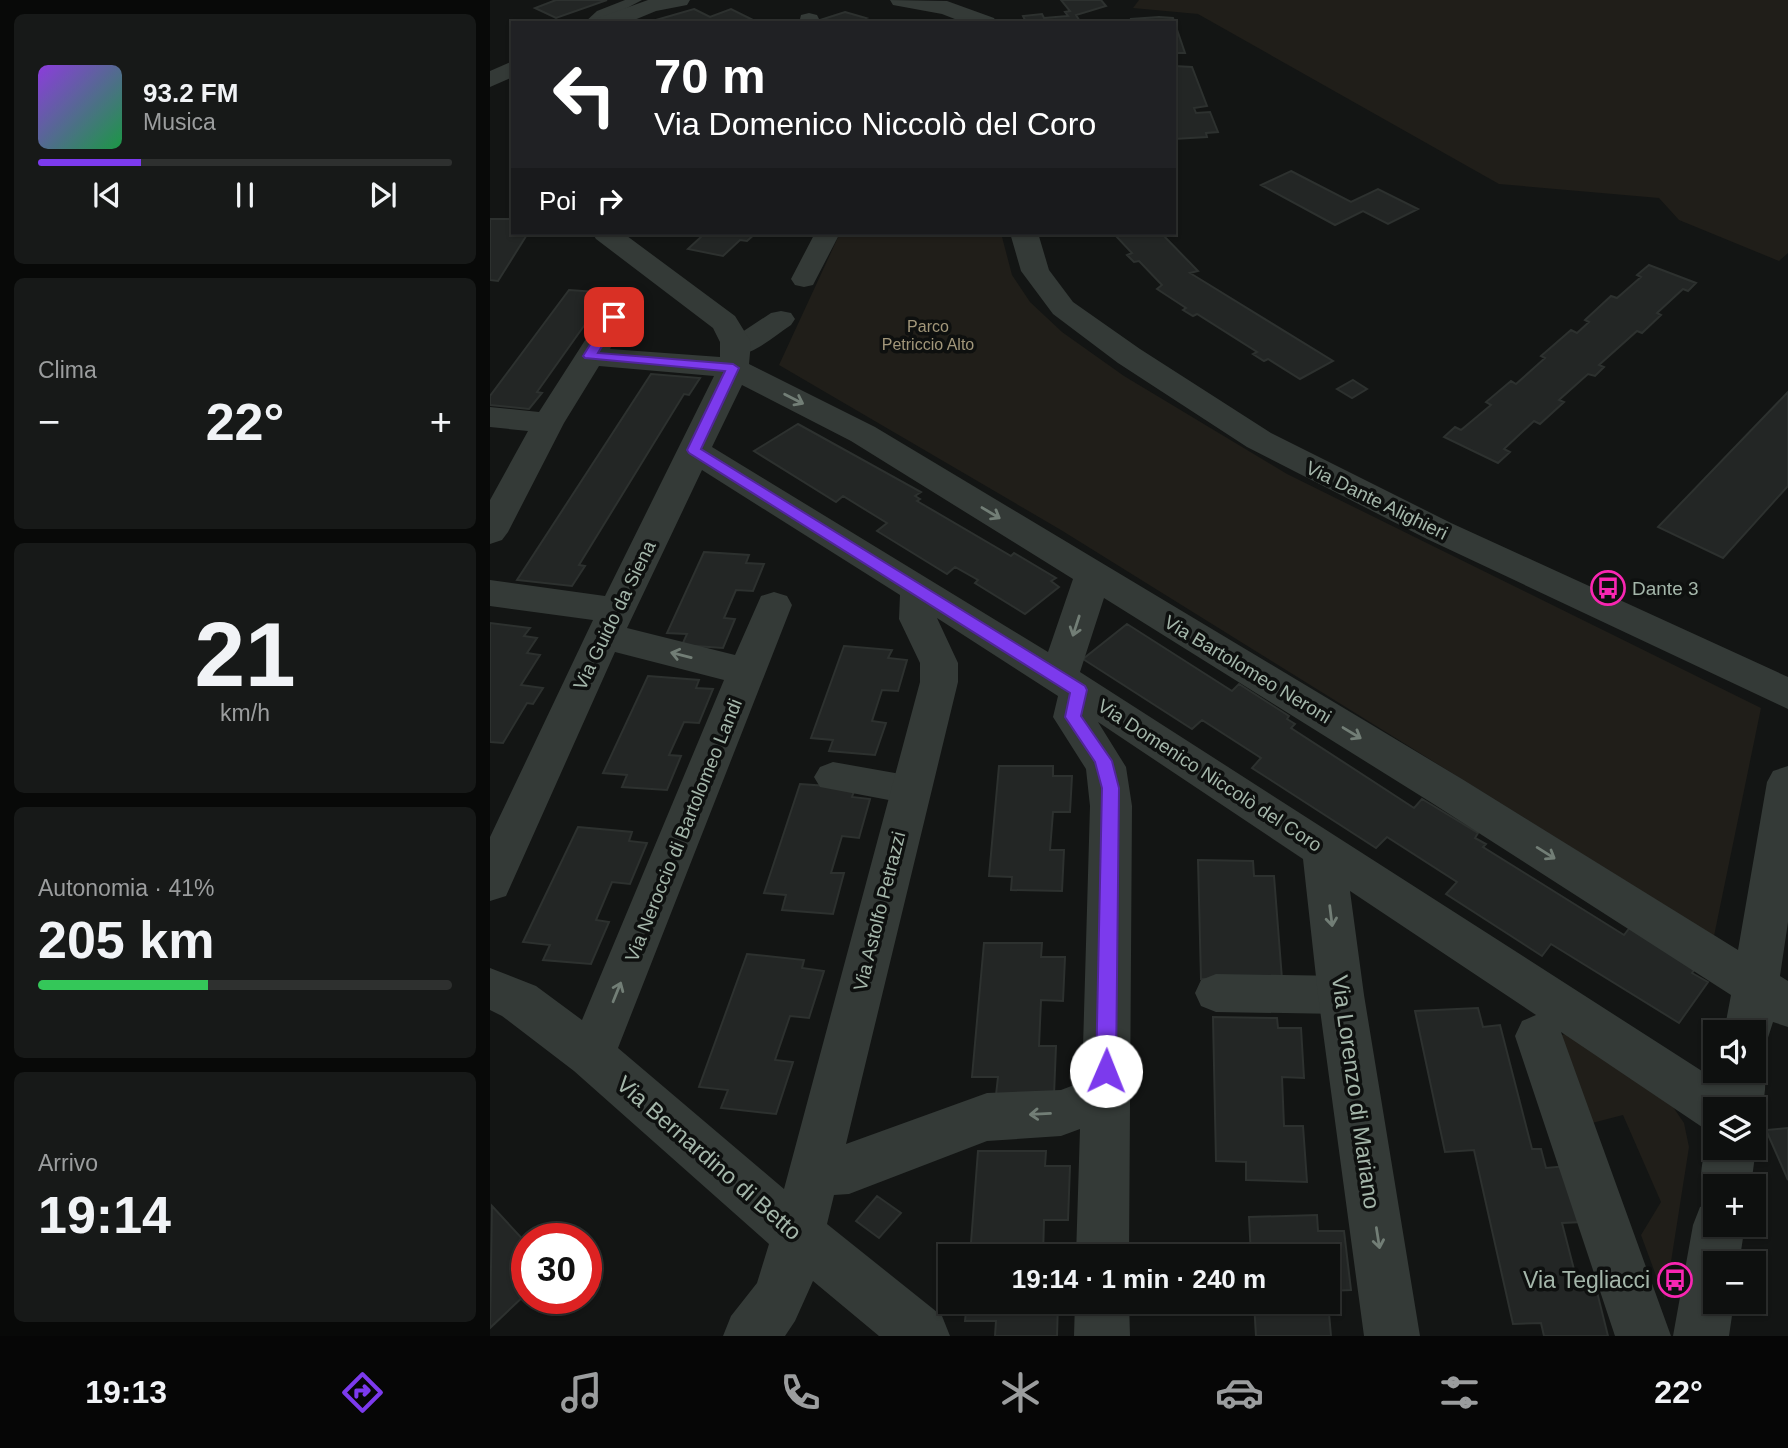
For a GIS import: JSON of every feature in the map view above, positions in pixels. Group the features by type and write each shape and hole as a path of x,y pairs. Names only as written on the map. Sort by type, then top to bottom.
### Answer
{"street":[{"path":"619,15 679,0"},
{"path":"901,0 947,8 981,21"},
{"path":"490,82 511,69"},
{"path":"490,82 511,81"},
{"path":"609,235 724,322 734,333 735,358"},
{"path":"804,279 826,235"},
{"name":"Via Dante Alighieri","path":"1025,235 1035,271 1063,308 1129,356 1259,440 1439,531 1788,694"},
{"path":"490,532 548,424 626,298"},
{"path":"589,356 735,358 781,319"},
{"name":"Via Guido da Siena","path":"490,883 735,358"},
{"name":"Via Bartolomeo Neroni","path":"735,358 1447,790 1771,995"},
{"path":"490,417 548,424"},
{"name":"Via Domenico Niccolò del Coro","path":"694,450 1069,684 1703,1099"},
{"path":"1093,575 1069,684 1073,717 1103,761 1110,788 1103,1244"},
{"name":"Via Astolfo Petrazzi","path":"751,1336 781,1291 940,675 937,656 918,620 919,590"},
{"path":"490,593 610,623 747,672"},
{"name":"Via Neroccio di Bartolomeo Landi","path":"591,1055 774,605"},
{"path":"832,777 910,789"},
{"path":"1755,1020 1771,995 1788,782"},
{"name":"Via Lorenzo di Mariano","path":"1323,848 1341,995 1392,1336"},
{"name":"Via Bernardino di Betto","path":"490,989 519,1000 591,1055 797,1234 922,1336"},
{"path":"1216,993 1341,995"},
{"path":"1539,1036 1643,1336"},
{"path":"813,1171 849,1169 987,1117 1061,1113 1106,1097"},
{"path":"1701,1336 1717,1237"},
{"path":"1102,1314 1102,1336"}],"lane":[{"path":"593,21 602,14 619,15"}],"green space":[{"path":"1139,0 1788,0 1788,253 1779,261 1679,220 1659,198 1499,184 1198,14 1133,8"},
{"name":"Parco Petriccio Alto","path":"839,235 1002,235 1012,275 1030,302 1062,332 1124,376 1287,474 1761,708 1714,936 1061,530 779,365"},
{"path":"1569,1033 1673,1107 1684,1123 1689,1147 1665,1300 1641,1235 1661,1202 1623,1115 1592,1123 1558,1036"}],"building":[{"path":"556,0 607,0 556,18 535,8"},
{"path":"1061,0 1101,0 1106,6 1076,15 1080,21 1025,21 1023,16 1068,16 1065,12 1070,11"},
{"path":"694,9 710,17 731,9 755,21 652,21"},
{"path":"845,12 866,18 862,21 817,21"},
{"path":"1159,17 1173,18 1174,21 1132,21"},
{"path":"1176,27 1185,53 1176,53"},
{"path":"1176,66 1192,67 1207,106 1194,108 1196,113 1210,112 1218,132 1206,133 1207,137 1176,139"},
{"path":"1291,171 1351,202 1378,189 1418,209 1388,224 1363,211 1335,225 1261,185"},
{"path":"490,219 511,219 511,235 527,235 498,281 490,280"},
{"path":"692,235 754,235 747,241 740,240 723,256 688,249 702,236"},
{"path":"1115,235 1163,235 1198,271 1190,273 1333,361 1300,379 1268,359 1264,361 1253,354 1257,352 1197,314 1193,316 1183,310 1186,308 1157,289 1162,285 1139,261 1134,262 1127,255 1132,253"},
{"path":"1649,265 1696,283 1688,291 1683,289 1657,313 1661,315 1642,333 1637,331 1599,365 1604,367 1595,376 1588,374 1559,400 1564,402 1540,424 1534,421 1504,449 1510,452 1498,463 1444,437 1455,427 1461,430 1491,405 1486,402 1511,381 1516,384 1545,358 1541,356 1571,330 1577,333 1589,322 1585,320 1611,296 1617,298 1641,277 1637,275"},
{"path":"569,290 612,293 600,309 596,309 537,392 542,393 529,409 490,405 490,396"},
{"path":"651,374 700,378 689,395 684,394 579,565 585,566 572,586 517,580"},
{"path":"1353,380 1367,389 1352,398 1337,389"},
{"path":"1788,392 1788,486 1723,558 1658,527"},
{"path":"798,424 921,492 915,496 920,499 917,501 1011,556 1014,553 1056,578 1051,581 1059,587 1025,614 975,583 978,580 955,567 947,574 877,531 887,523 843,496 836,502 754,451"},
{"path":"704,552 749,555 746,563 764,564 753,591 736,590 724,618 735,619 723,648 682,645 687,634 667,633"},
{"path":"490,623 530,628 524,636 537,638 527,653 540,655 521,685 543,688 533,704 527,703 503,743 490,742"},
{"path":"1127,624 1232,691 1239,684 1289,716 1287,719 1295,724 1291,728 1414,808 1422,799 1478,833 1475,838 1486,844 1483,847 1624,935 1631,926 1698,965 1692,973 1708,982 1679,1023 1551,944 1542,956 1446,894 1457,882 1387,837 1376,848 1252,768 1261,758 1202,720 1192,729 1083,659"},
{"path":"844,646 892,650 888,658 907,660 898,691 882,690 872,721 886,723 875,755 829,751 833,740 811,738"},
{"path":"648,676 699,680 696,688 713,689 699,723 684,722 669,755 681,756 667,790 622,787 627,775 603,773"},
{"path":"999,766 1053,766 1053,776 1072,776 1070,812 1053,812 1050,850 1064,850 1062,891 1011,890 1012,877 989,876"},
{"path":"800,784 855,788 852,797 870,799 859,838 842,836 831,873 844,873 833,914 782,910 786,895 764,893"},
{"path":"578,827 632,832 629,841 647,843 630,884 612,882 596,920 609,922 591,964 543,960 550,945 523,942"},
{"path":"1198,860 1253,861 1254,876 1274,876 1282,979 1201,979"},
{"path":"984,943 1042,943 1041,957 1065,957 1063,1001 1041,1000 1039,1046 1056,1046 1054,1095 996,1095 998,1077 972,1077"},
{"path":"747,954 804,960 802,968 824,971 809,1018 790,1016 775,1060 793,1062 776,1114 721,1108 728,1090 699,1087"},
{"path":"1478,1008 1483,1027 1500,1025 1532,1149 1541,1149 1546,1168 1567,1166 1582,1222 1562,1223 1577,1281 1594,1280 1608,1336 1544,1336 1541,1323 1513,1324 1474,1150 1445,1152 1415,1011"},
{"path":"1213,1017 1277,1018 1278,1028 1301,1028 1304,1078 1282,1077 1284,1126 1303,1126 1307,1182 1246,1180 1246,1162 1216,1161"},
{"path":"1788,1128 1788,1180 1766,1130"},
{"path":"978,1151 1046,1151 1045,1166 1070,1166 1068,1220 1044,1220 1043,1244 971,1244"},
{"path":"877,1196 901,1213 879,1238 856,1221"},
{"path":"492,1206 511,1227 511,1308 490,1328"},
{"path":"1317,1215 1318,1231 1344,1231 1351,1290 1340,1290 1340,1244 1250,1244 1249,1217"},
{"path":"966,1314 1058,1314 1057,1336 995,1336 996,1321 965,1321"},
{"path":"1255,1314 1329,1314 1331,1336 1256,1336"}],"place":[{"name":"Dante 3","path":"1608,588"},
{"name":"Via Tegliacci","path":"1675,1280"}],"route":[{"path":"614,317 589,356 733,368 694,450 1079,690 1073,717 1103,761 1109,774 1110,788 1106,1071"}]}
